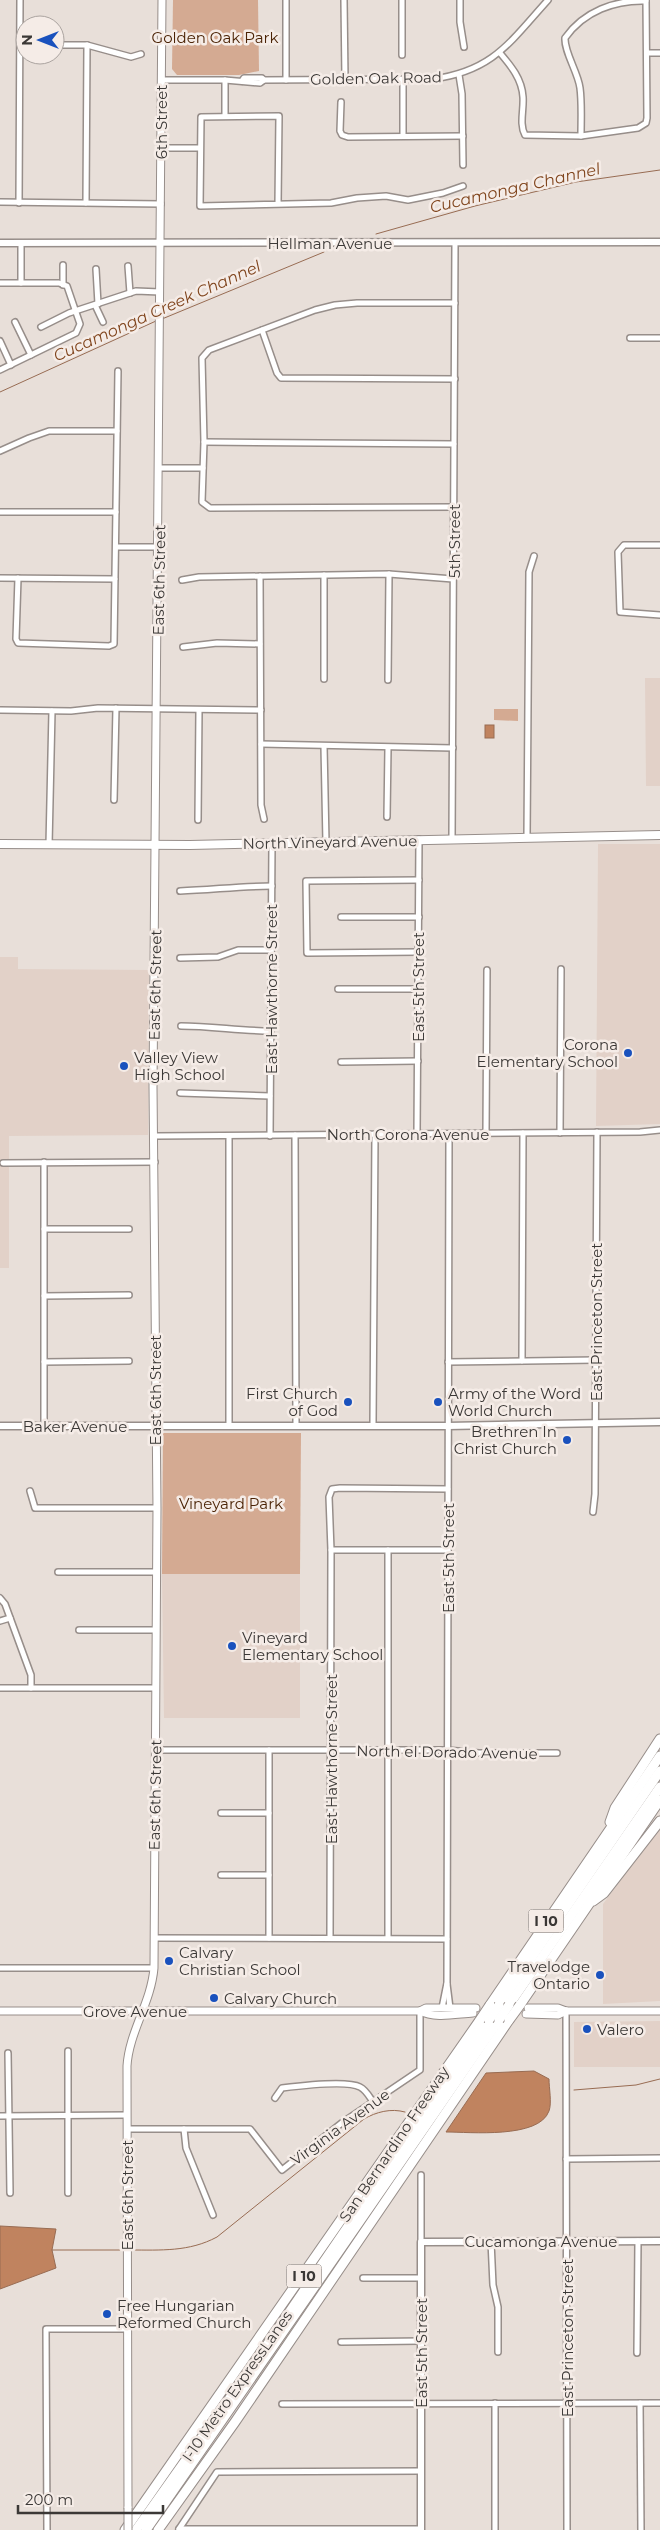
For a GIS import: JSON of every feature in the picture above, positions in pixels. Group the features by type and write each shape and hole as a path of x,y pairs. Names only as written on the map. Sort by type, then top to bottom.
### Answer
{"highway":[{"path":"603,1838 615,1808 660,1739"},
{"name":"San Bernardino Freeway","path":"127,2530 483,2016 499,2005 603,1838 660,1756"},
{"name":"I-10 Metro ExpressLanes","path":"499,2005 660,1771"},
{"name":"I-10 Metro ExpressLanes","path":"136,2530 342,2236 483,2016 499,2005 660,1787"},
{"name":"San Bernardino Freeway","path":"158,2530 510,2020 525,2009 589,1904 660,1800"},
{"path":"589,1904 604,1893 660,1821"},
{"name":"I-10 Metro ExpressLanes","path":"146,2530 276,2346 483,2016"},
{"path":"294,2290 342,2236"},
{"path":"234,2422 276,2346"}],"main road":[{"name":"6th Street","path":"161,245 162,0"},
{"name":"East 6th Street","path":"127,2530 128,2051 152,1985 154,1968 157,1508 155,1425 156,1136 153,1087 157,845 161,245"},
{"name":"North Vineyard Avenue","path":"0,844 157,845 660,835"},
{"name":"Grove Avenue","path":"0,2011 420,2011 426,2008 450,2008 483,2016"},
{"path":"525,2009 660,2011"},
{"name":"Grove Avenue","path":"420,2011 427,2015 483,2016"}],"street":[{"path":"20,0 21,15"},
{"path":"286,0 286,80"},
{"path":"344,0 344,79"},
{"path":"402,0 402,55"},
{"path":"460,0 460,22 464,47"},
{"name":"Golden Oak Road","path":"161,80 253,80 262,83 264,80 403,80 459,75 500,53 548,0"},
{"path":"500,53 514,70 520,84 523,96 522,130 525,136 582,136 638,128 646,124 646,0 628,0 612,4 594,12 565,38 564,45 576,68 580,88 582,136"},
{"path":"65,45 87,45 132,57 141,54"},
{"path":"86,203 87,45"},
{"path":"647,53 660,53"},
{"path":"19,203 22,65"},
{"path":"459,75 462,94 463,165"},
{"path":"225,80 225,116"},
{"path":"403,80 403,136"},
{"path":"341,102 339,126 342,135 348,138 463,136"},
{"path":"278,204 279,116 200,117 200,206 331,203 356,198 386,196 408,200 443,193 463,186"},
{"path":"161,148 200,148"},
{"path":"0,202 161,204"},
{"name":"Hellman Avenue","path":"0,244 660,242"},
{"path":"21,244 21,283"},
{"name":"5th Street","path":"452,839 455,244"},
{"path":"63,265 63,285"},
{"path":"128,266 130,293"},
{"path":"96,269 96,304 103,322"},
{"path":"0,283 67,286 80,324 76,333 0,370"},
{"path":"41,327 75,311 130,293 160,292"},
{"path":"454,507 210,508 205,506 202,502 204,442 202,358 204,353 316,310 335,305 357,303 455,303"},
{"path":"15,322 31,355"},
{"path":"262,330 277,373 281,378 455,379"},
{"path":"630,338 660,338"},
{"path":"0,341 11,365"},
{"path":"18,578 16,639 18,643 109,646 114,644 118,371"},
{"path":"0,452 49,431 117,431"},
{"path":"204,442 454,444"},
{"path":"160,468 203,468"},
{"path":"0,512 116,512"},
{"path":"660,544 624,545 618,552 620,612 660,614"},
{"path":"116,547 159,547"},
{"path":"527,837 529,572 534,556"},
{"path":"182,580 260,576 389,574 453,579"},
{"path":"388,680 389,574"},
{"path":"324,575 324,679"},
{"path":"260,576 261,805 264,819"},
{"path":"0,578 115,579"},
{"path":"183,647 217,644 260,644"},
{"path":"114,800 116,708"},
{"path":"0,710 52,711 157,708 261,710"},
{"path":"198,820 199,710"},
{"path":"49,845 52,711"},
{"path":"261,744 453,748"},
{"path":"324,746 326,842"},
{"path":"387,817 388,748"},
{"name":"East 5th Street","path":"418,1134 419,840"},
{"name":"East Hawthorne Street","path":"270,1136 272,843"},
{"path":"418,952 307,953 306,881 419,880"},
{"path":"180,890 220,890 238,886 272,886"},
{"path":"341,917 419,917"},
{"path":"180,958 218,957 238,950 272,950"},
{"path":"560,1133 561,969"},
{"path":"486,1134 487,970"},
{"path":"338,989 418,989"},
{"path":"181,1026 218,1026 237,1031 271,1031"},
{"path":"341,1062 418,1061"},
{"path":"180,1093 270,1096"},
{"name":"North Corona Avenue","path":"156,1136 486,1134 660,1130"},
{"name":"East Princeton Street","path":"593,1512 596,1424 597,1132"},
{"path":"522,1361 523,1133"},
{"name":"East 5th Street","path":"449,1134 446,1982 450,2008"},
{"path":"295,1135 296,1424"},
{"path":"373,1424 375,1135"},
{"path":"229,1136 229,1425"},
{"path":"44,1162 44,1426"},
{"path":"3,1163 155,1162"},
{"path":"44,1229 129,1229"},
{"path":"44,1296 129,1295"},
{"path":"448,1362 596,1360"},
{"path":"44,1362 129,1361"},
{"name":"Baker Avenue","path":"0,1426 373,1424 448,1426 660,1422"},
{"name":"East Hawthorne Street","path":"330,1938 331,1550 329,1497 332,1490 448,1489"},
{"path":"30,1490 35,1508 157,1508"},
{"path":"331,1550 448,1550"},
{"path":"388,1550 388,1938"},
{"path":"58,1572 157,1572"},
{"path":"0,1598 10,1618 31,1675 31,1688"},
{"path":"0,1621 10,1618"},
{"path":"79,1630 156,1630"},
{"path":"0,1688 156,1688"},
{"name":"North el Dorado Avenue","path":"156,1750 447,1750 557,1753"},
{"path":"269,1750 269,1938"},
{"path":"220,1813 269,1813"},
{"path":"221,1875 269,1875"},
{"path":"154,1938 446,1939"},
{"path":"0,1968 154,1968"},
{"name":"East 5th Street","path":"442,2008 446,1982"},
{"name":"Virginia Avenue","path":"127,2129 250,2129 282,2170 373,2102 420,2070 420,2011"},
{"name":"East Princeton Street","path":"566,2011 568,2530"},
{"path":"68,2051 68,2193"},
{"path":"8,2053 10,2192"},
{"path":"275,2098 282,2088 305,2085 354,2085 366,2091 373,2102"},
{"path":"0,2116 127,2115"},
{"path":"184,2129 186,2148 213,2216"},
{"path":"566,2159 660,2158"},
{"name":"East 5th Street","path":"421,2176 421,2529"},
{"path":"491,2241 492,2284 498,2307 498,2352"},
{"path":"637,2353 638,2241"},
{"name":"Cucamonga Avenue","path":"421,2242 660,2241"},
{"path":"363,2278 421,2278"},
{"path":"47,2530 46,2329 127,2330"},
{"path":"342,2342 421,2341"},
{"path":"495,2403 495,2530"},
{"path":"640,2403 641,2530"},
{"path":"282,2404 660,2403"},
{"path":"179,2529 217,2472 421,2471"},
{"path":"179,2529 421,2529"}],"shaded area":[{"path":"645,678 660,678 660,786 646,786"},
{"path":"485,725 494,725 494,738 485,738"},
{"path":"598,844 660,844 660,1124 596,1126"},
{"name":"Valley View High School","path":"0,957 18,957 18,969 149,970 148,1135 9,1136 9,1268 0,1268"},
{"name":"Vineyard Elementary School","path":"162,1574 300,1574 300,1718 164,1718"},
{"path":"660,1828 660,2001 603,2004 603,1904"},
{"path":"660,2021 660,2067 574,2067 574,2022"},
{"path":"534,2071 549,2079 550,2108 543,2120 532,2126 503,2132 446,2132 486,2073"},
{"path":"0,2226 56,2229 52,2250 56,2268 0,2289"}],"green space":[{"name":"Golden Oak Park","path":"173,0 258,0 259,71 239,75 177,75 172,69"},
{"path":"494,709 518,709 518,721 494,720"},
{"name":"Vineyard Park","path":"163,1433 301,1433 300,1574 162,1574"}],"waterway":[{"name":"Cucamonga Channel","path":"376,234 475,206 576,182 660,170"},
{"name":"Cucamonga Creek Channel","path":"162,319 324,252"},
{"name":"Cucamonga Creek Channel","path":"0,392 156,321"},
{"path":"574,2090 636,2085 660,2079"},
{"path":"130,2250 185,2248 217,2237 364,2119 384,2111 405,2112"},
{"path":"52,2250 123,2250"}],"place":[{"name":"Corona Elementary School","path":"628,1053"},
{"name":"Valley View High School","path":"124,1066"},
{"name":"First Church of God","path":"348,1402"},
{"name":"Army of the Word World Church","path":"438,1402"},
{"name":"Brethren In Christ Church","path":"567,1440"},
{"name":"Vineyard Elementary School","path":"232,1646"},
{"name":"Calvary Christian School","path":"169,1961"},
{"name":"Travelodge Ontario","path":"600,1975"},
{"name":"Calvary Church","path":"214,1998"},
{"name":"Valero","path":"587,2029"},
{"name":"Free Hungarian Reformed Church","path":"107,2314"}]}
